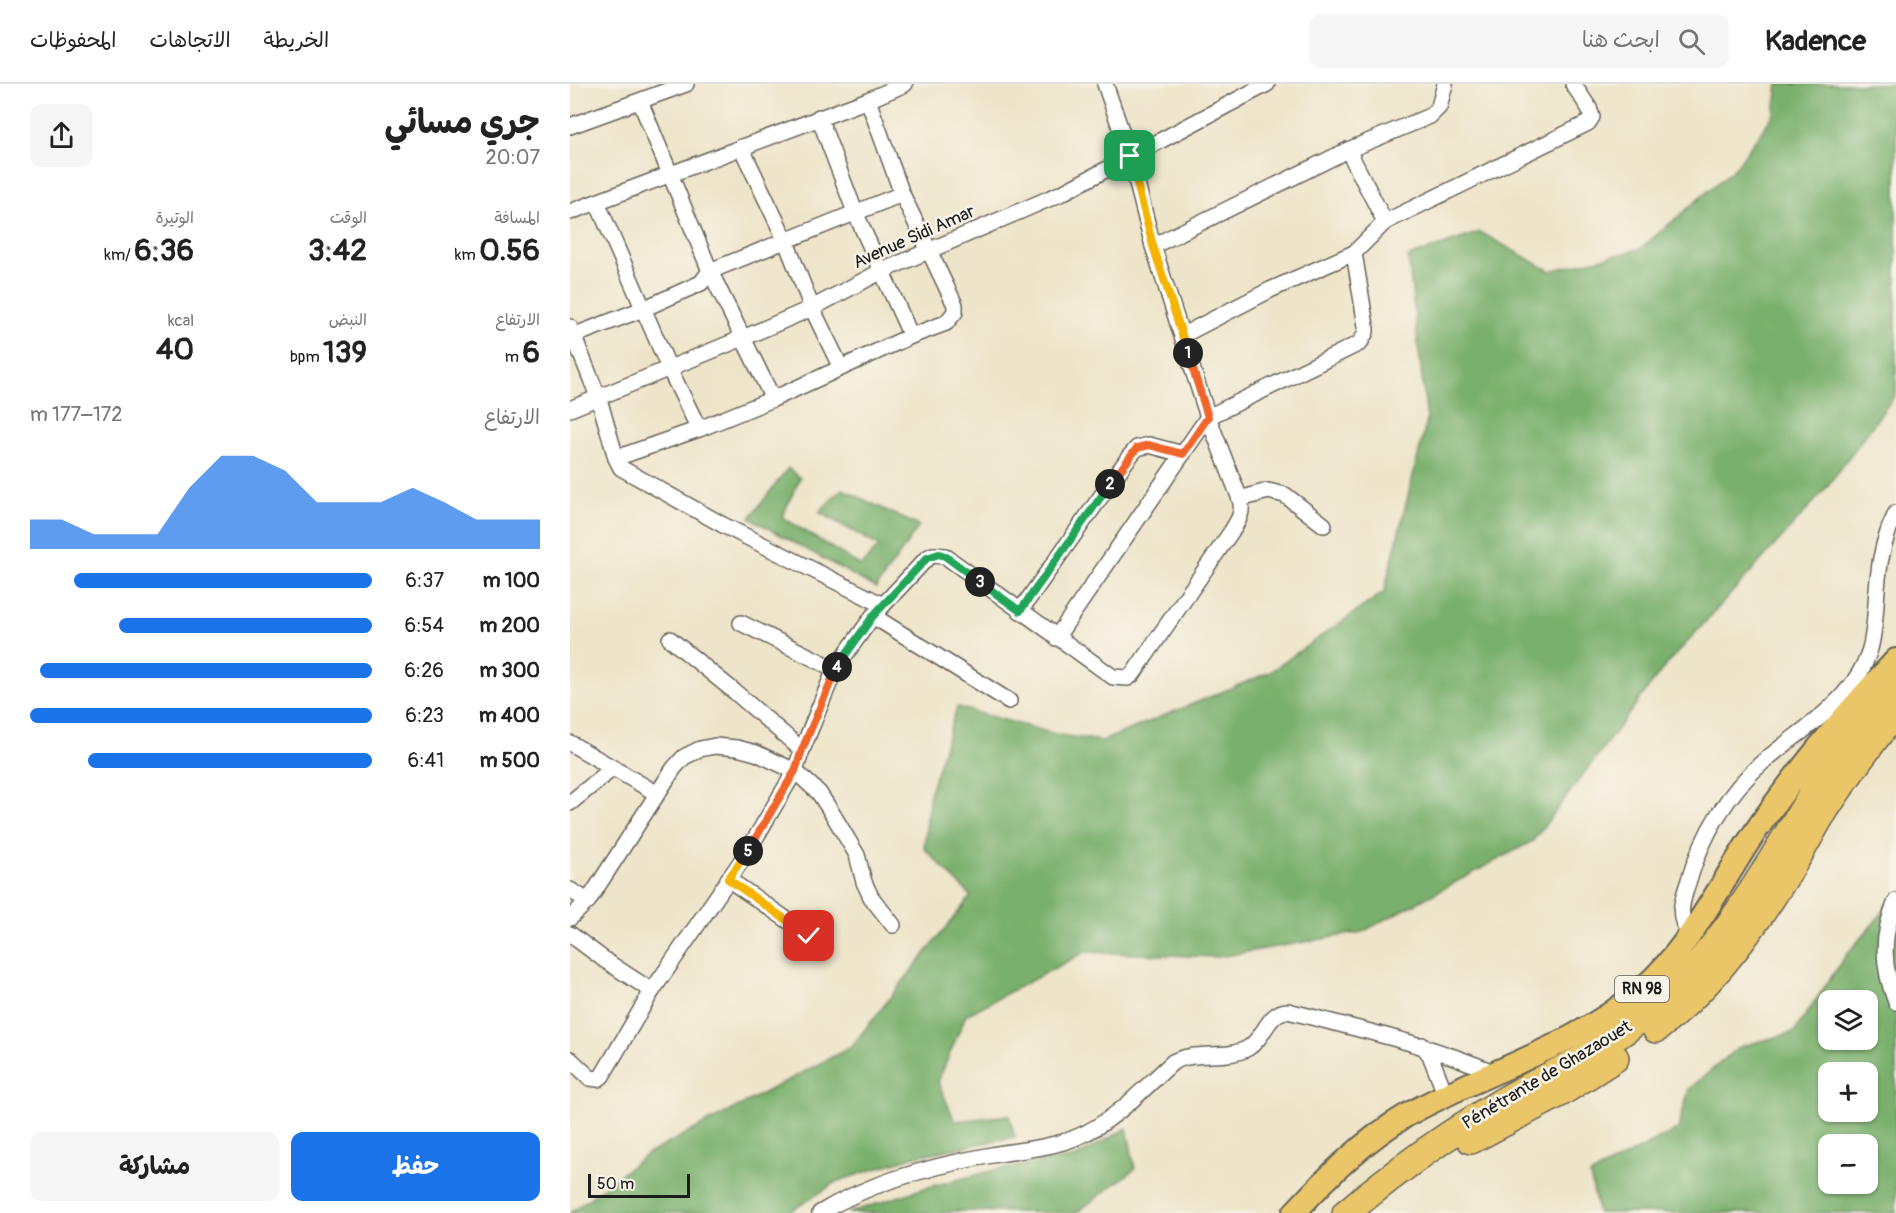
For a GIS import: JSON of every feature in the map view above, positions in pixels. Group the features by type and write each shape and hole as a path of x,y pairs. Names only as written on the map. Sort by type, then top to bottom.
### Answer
{"highway":[{"name":"Pénétrante de Ghazaouet","path":"1346,1213 1435,1145 1506,1100 1606,1044 1669,994 1709,952 1728,928 1831,766 1856,731 1896,683"},
{"name":"Pénétrante de Ghazaouet","path":"1371,1213 1454,1150 1560,1093 1600,1068 1648,1035 1689,1001 1721,967 1758,918 1838,790 1863,753 1896,712"}],"main road":[{"name":"RN 98","path":"1294,1213 1336,1170 1372,1138 1409,1114 1553,1046 1609,1015 1642,989 1673,958 1793,779 1844,717 1896,660"}],"street":[{"path":"570,126 686,84"},
{"path":"570,212 905,84"},
{"path":"570,1059 590,1078 598,1079 652,991 746,854 795,771 835,669 878,611 927,558 939,554 945,556 1113,677 1128,678 1133,674 1242,514 1240,499 1208,417 1153,246 1130,156 1105,84"},
{"name":"Avenue Sidi Amar","path":"570,409 599,399 812,308 882,271 1062,193 1267,84"},
{"path":"1153,246 1348,150 1430,116 1439,107 1445,84"},
{"path":"1183,335 1270,290 1354,253 1385,222 1588,123 1592,117 1589,108 1574,84"},
{"path":"616,458 699,429 773,399 911,336 945,323 955,312 955,305 902,194 868,100"},
{"path":"640,101 710,270 773,399"},
{"path":"819,117 855,212 911,336"},
{"path":"741,147 841,368"},
{"path":"1348,150 1385,222"},
{"path":"902,194 710,270 701,283 644,309 571,333 599,399 621,468 878,611 1010,701"},
{"path":"597,202 669,368 699,429"},
{"path":"1056,638 1208,417 1360,343 1366,332 1366,326 1354,253"},
{"path":"1020,611 1137,448 1149,445 1183,454"},
{"path":"1240,499 1268,491 1285,495 1324,525"},
{"path":"1690,934 1682,920 1681,909 1695,862 1716,818 1746,779 1763,762 1833,705 1854,682 1862,669 1875,628 1881,558 1896,513"},
{"path":"741,623 835,669"},
{"path":"670,639 802,750"},
{"path":"570,743 656,793"},
{"path":"570,918 588,901 656,793 684,757 699,749 737,748 756,753 795,771 819,793 857,855 864,882 872,897 893,925"},
{"path":"570,803 613,768"},
{"path":"728,879 809,936"},
{"path":"570,890 588,901"},
{"path":"1896,901 1887,929 1885,955 1888,982 1896,1002"},
{"path":"570,934 652,991"},
{"path":"820,1213 859,1192 885,1182 972,1159 1074,1139 1092,1131 1114,1115 1173,1062 1181,1058 1223,1054 1247,1048 1262,1035 1272,1018 1282,1011 1422,1045 1495,1073"},
{"path":"1422,1045 1430,1055 1446,1096"}],"green space":[{"path":"1778,84 1896,84 1896,394 1823,492 1661,671 1533,841 1362,932 1218,957 1085,952 966,1015 938,1082 955,1121 1009,1115 1015,1137 912,1157 838,1181 788,1213 570,1213 646,1155 851,1047 971,896 924,848 930,792 957,707 1059,735 1102,741 1268,673 1384,592 1427,420 1408,257 1480,232 1550,271 1640,249 1735,168 1774,114"},
{"path":"788,468 800,478 782,517 861,566 879,546 819,512 842,489 919,526 876,588 750,518"},
{"path":"1896,897 1896,1213 1598,1213 1590,1175 1678,1129 1689,1089 1739,1047 1794,1032 1818,997 1818,1050 1878,1050 1878,990 1823,990 1847,954"},
{"path":"1127,1128 1135,1169 1076,1213 954,1211 947,1213 848,1213 925,1188 995,1170 1076,1157"}],"route":[{"path":"809,936 728,879 746,854 795,771 835,669 873,616 927,558 939,554 945,556 1020,611 1137,448 1149,445 1183,454 1208,417 1153,246 1130,156"}]}
